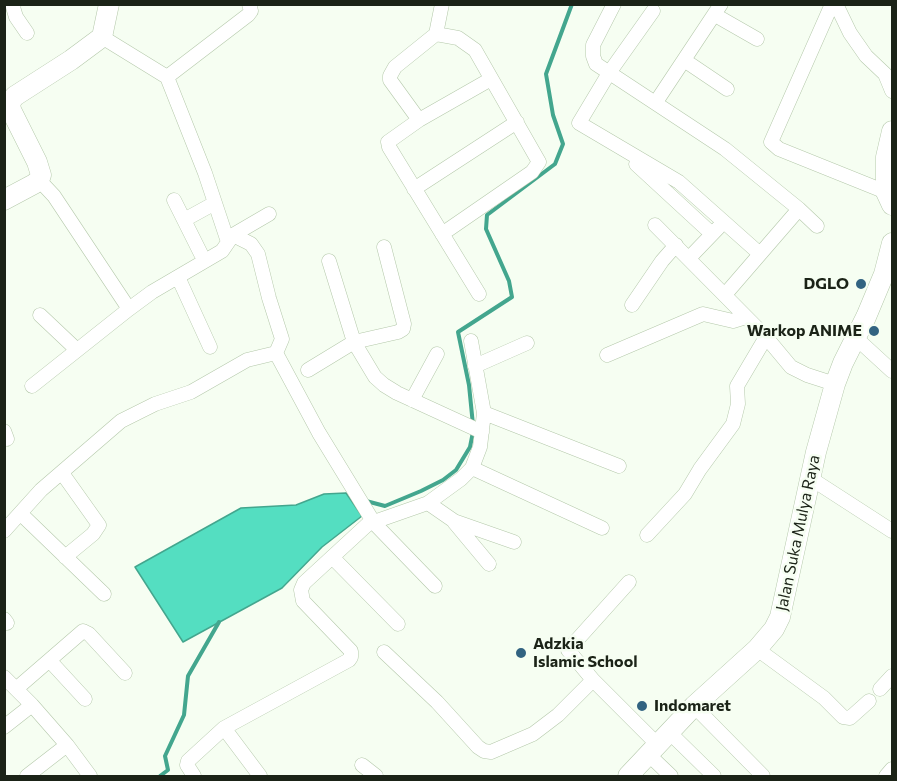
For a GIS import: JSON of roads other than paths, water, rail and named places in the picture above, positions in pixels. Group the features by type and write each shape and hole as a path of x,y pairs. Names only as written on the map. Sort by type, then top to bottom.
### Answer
{"street":[{"path":"14,4 16,17 27,33"},
{"path":"167,77 250,13 249,4"},
{"path":"419,120 390,80 390,76 395,67 435,34 442,4"},
{"path":"614,4 593,45 592,56 596,64 725,149 817,226"},
{"path":"832,4 771,142 779,149 889,199 886,157 892,131"},
{"path":"836,4 850,33 866,56 885,74 892,91"},
{"path":"4,200 39,180 41,175 7,97 15,96 102,37 108,6"},
{"path":"656,102 718,10 757,39"},
{"path":"654,11 609,73 579,123 679,182 760,254"},
{"path":"435,34 458,38 472,46 539,160 537,167 442,234"},
{"path":"102,37 167,77 215,203 231,238 251,244 258,254 282,339 276,353"},
{"path":"684,60 727,89"},
{"path":"479,294 414,189 388,142 419,120 491,79"},
{"path":"414,189 517,122"},
{"path":"615,144 712,234"},
{"path":"39,180 54,196 129,309"},
{"path":"174,200 201,254"},
{"path":"184,220 215,203"},
{"path":"729,290 799,209"},
{"path":"32,386 129,309 222,251 231,238 269,214"},
{"path":"693,254 723,222"},
{"path":"655,225 766,337 791,367 835,384"},
{"name":"Jalan Suka Mulya Raya","path":"628,777 694,706 757,649 774,629 780,617 816,452 835,384 885,274 892,243"},
{"path":"632,305 662,261 676,245"},
{"path":"308,370 354,342 398,332 404,324 384,247"},
{"path":"329,261 354,342 375,377 384,385 412,400 478,430"},
{"path":"178,277 210,347"},
{"path":"607,355 703,314 733,321 746,317"},
{"path":"40,315 76,349"},
{"path":"647,535 685,494 733,424 738,404 737,386 766,337"},
{"path":"856,338 892,371"},
{"path":"194,777 188,761 224,728 349,660 352,655 351,651 303,601 300,595 304,583 372,519 428,503 472,468 480,447 478,430 484,413 471,341"},
{"path":"475,366 526,343"},
{"path":"4,531 41,490 121,421 154,404 190,392 247,360 276,353"},
{"path":"276,353 319,434 372,519 435,586"},
{"path":"412,400 437,354"},
{"path":"484,413 619,466"},
{"path":"472,468 602,528"},
{"path":"62,473 99,525 93,534 65,557"},
{"path":"810,478 892,531"},
{"path":"428,503 454,521 514,542"},
{"path":"21,514 104,594"},
{"path":"454,521 489,564"},
{"path":"332,557 398,624"},
{"path":"629,582 568,650 593,680 658,743 714,777"},
{"path":"16,689 81,632 85,631 125,674"},
{"path":"757,649 824,698 843,717 850,718 869,701"},
{"path":"384,652 437,702 478,747 491,752 533,734 558,715 593,680"},
{"path":"50,661 86,699"},
{"path":"880,689 892,676"},
{"path":"4,677 67,745 90,777"},
{"path":"4,727 32,705"},
{"path":"694,706 763,777"},
{"path":"224,728 261,777"},
{"path":"658,743 671,777"},
{"path":"27,777 67,745"},
{"path":"362,765 375,777"},
{"path":"886,777 892,769"}],"waterway":[{"path":"473,425 469,385 458,332 512,297 509,281 486,229 487,215 555,164 563,144 553,115 546,74 572,4"},
{"path":"366,501 385,506 443,480 456,470 470,447 473,432"},
{"path":"160,776 168,770 165,756 184,715 188,676 219,622"}],"place":[{"name":"DGLO","path":"861,284"},
{"name":"Warkop ANIME","path":"874,331"},
{"name":"Adzkia Islamic School","path":"521,653"},
{"name":"Indomaret","path":"642,706"}]}
